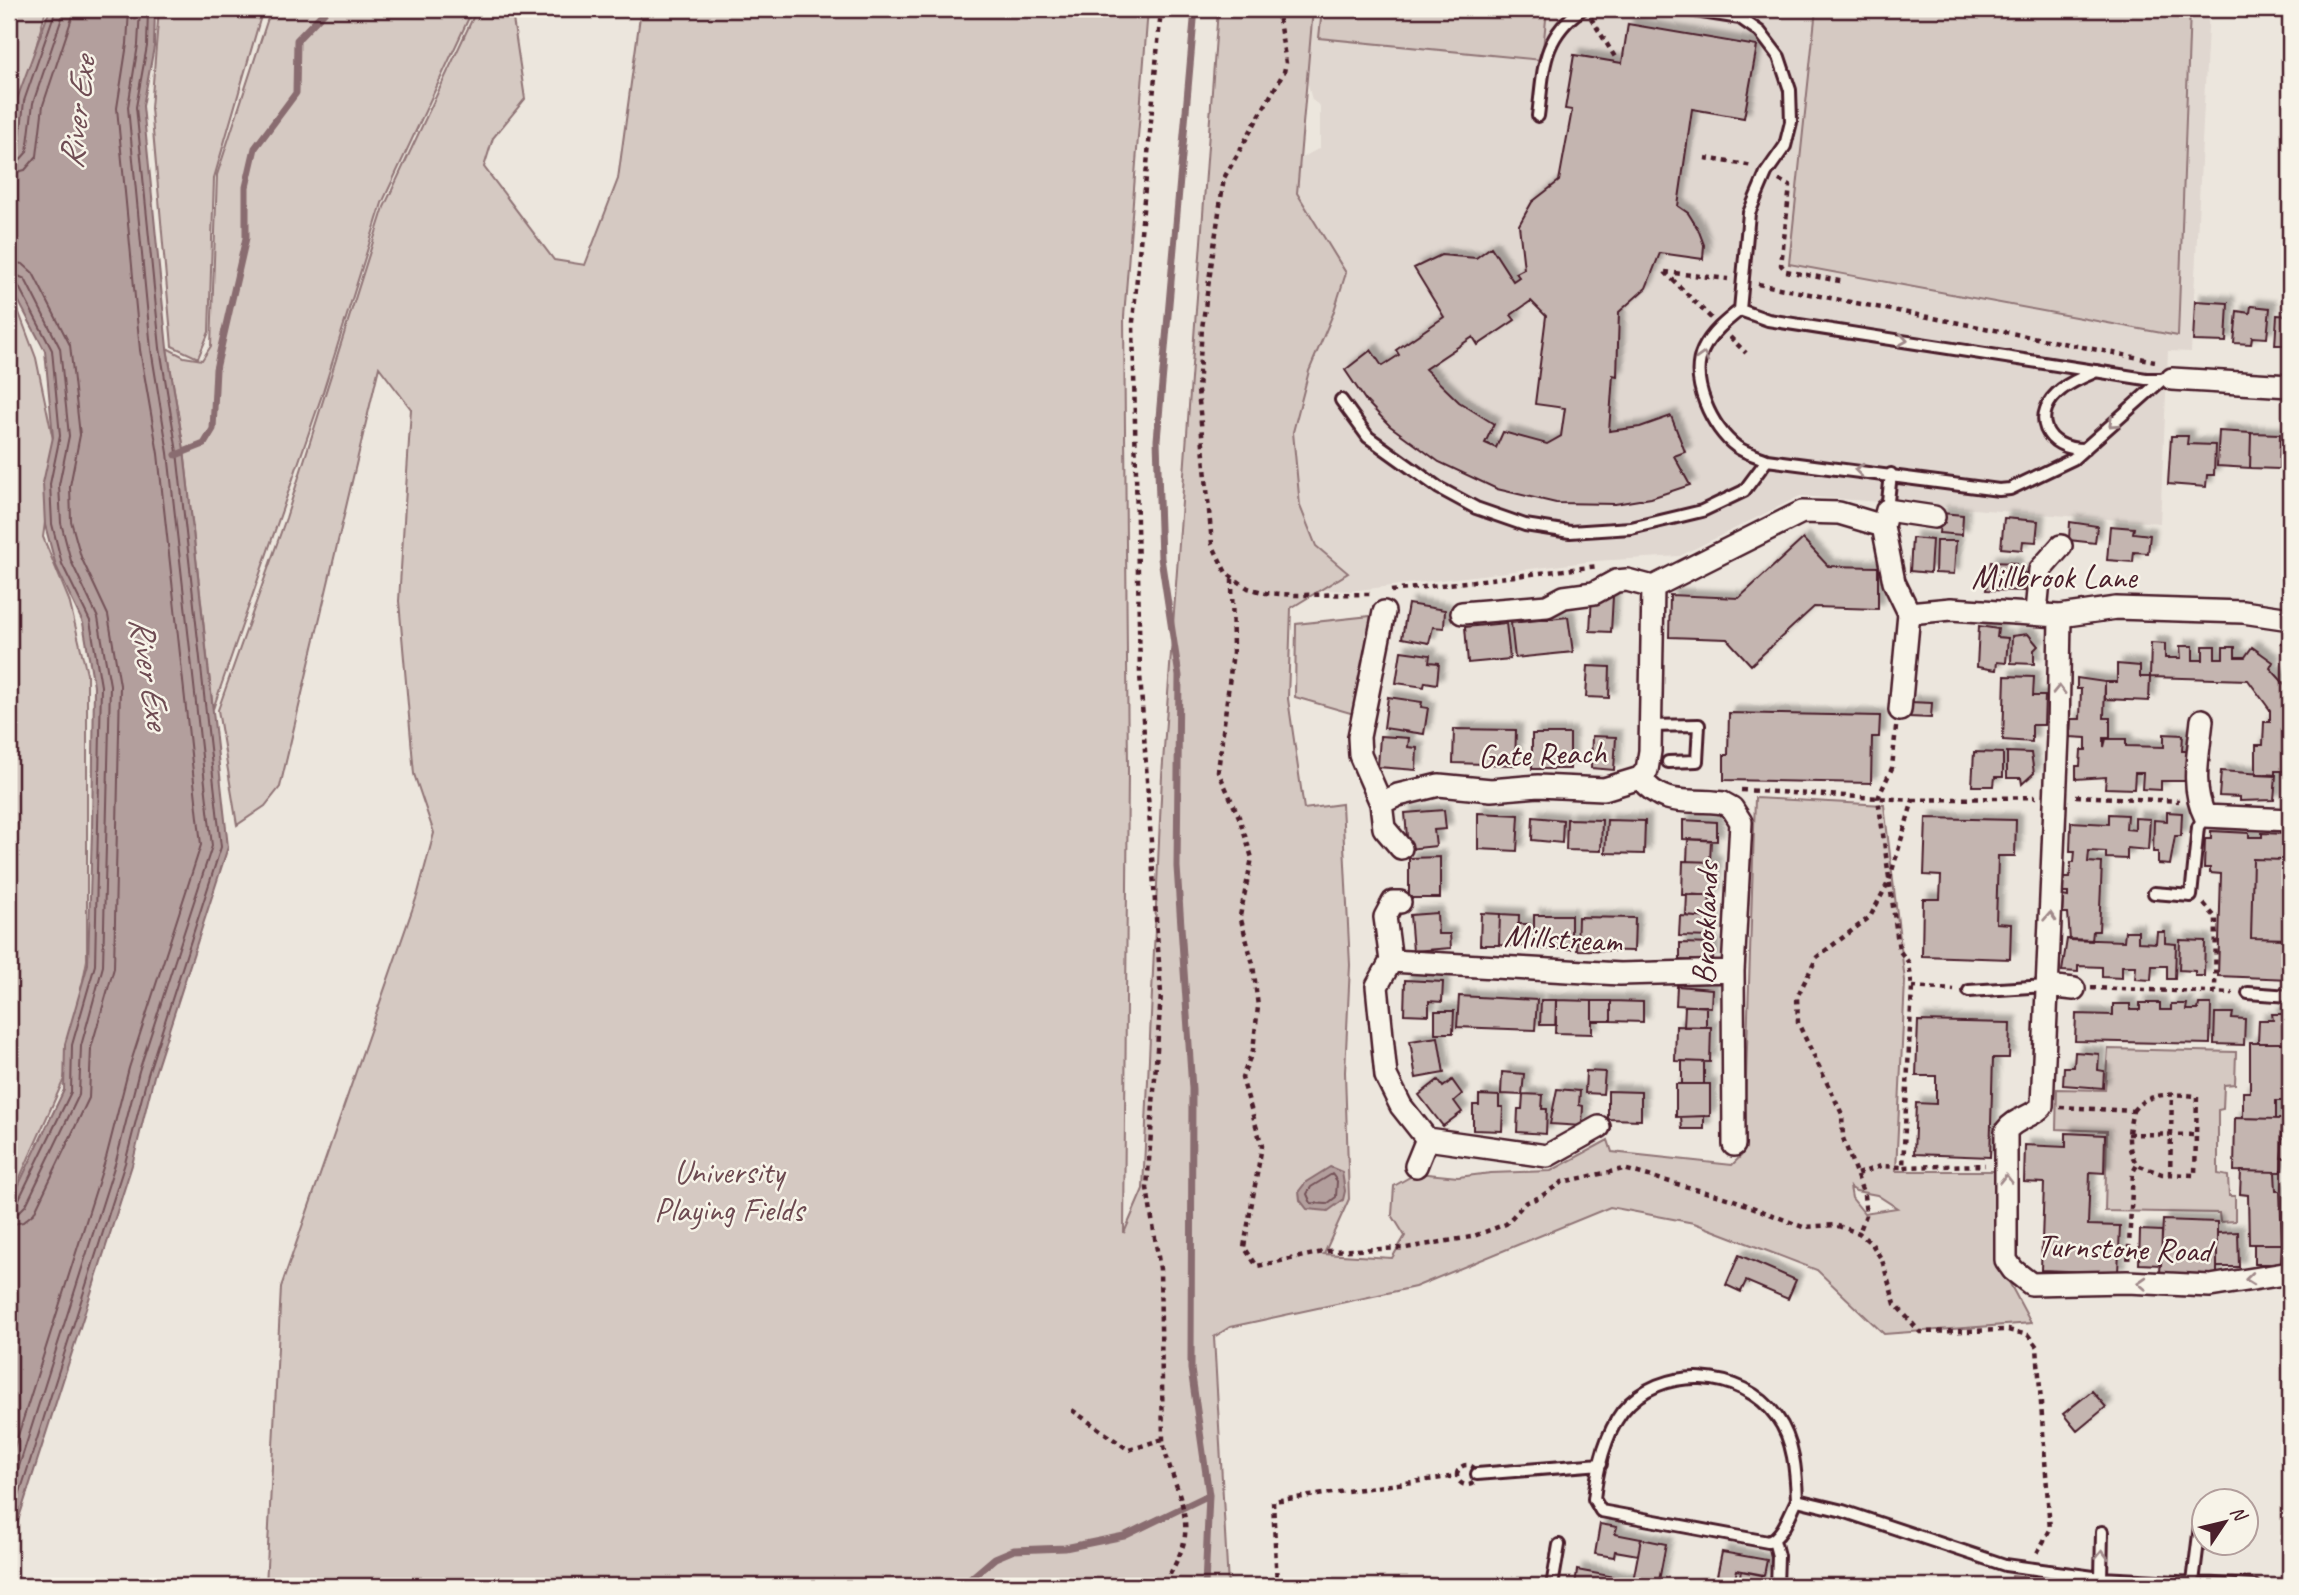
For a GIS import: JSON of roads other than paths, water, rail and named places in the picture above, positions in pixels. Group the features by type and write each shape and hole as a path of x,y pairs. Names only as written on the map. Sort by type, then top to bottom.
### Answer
{"street":[{"path":"2173,379 2290,386"},
{"path":"1462,613 1547,606 1564,597 1594,593 1616,581 1627,580 1653,587 1802,512 1885,518 1934,517"},
{"path":"1885,518 1894,582 1909,613 1900,710"},
{"path":"2036,612 2040,570 2061,546"},
{"name":"Gate Reach","path":"1381,803 1398,795 1439,785 1491,789 1538,786 1604,789 1640,778 1647,770 1653,587"},
{"name":"Millbrook Lane","path":"1909,613 1951,608 2036,612 2060,616 2116,608 2244,612 2290,619"},
{"path":"1384,611 1359,737 1360,755 1381,803 1384,828 1401,848"},
{"path":"2060,616 2056,795 2047,986 2074,989"},
{"path":"2202,720 2201,809 2290,820"},
{"name":"Brooklands","path":"1640,778 1651,793 1664,800 1723,803 1732,808 1741,822 1733,971 1734,1145"},
{"path":"1399,902 1393,902 1385,917 1391,961 1377,986 1387,1076 1401,1106 1427,1139 1547,1156 1599,1127"},
{"name":"Millstream","path":"1391,961 1620,974 1733,971"},
{"name":"Turnstone Road","path":"2047,986 2042,1106 2036,1113 2013,1121 2006,1131 2006,1260 2013,1270 2031,1284 2127,1282 2210,1286 2290,1273"},
{"path":"1416,1166 1427,1139"}],"lane":[{"path":"1538,116 1545,52 1563,22 1584,9"},
{"path":"1684,9 1740,18 1760,32 1779,57 1790,90 1791,122 1785,146 1766,173 1749,213 1740,310 1720,326 1702,351 1699,369 1713,420 1737,447 1767,460 2010,489 2054,470 2085,449 2173,379"},
{"path":"1740,310 1768,320 2146,379 2173,379"},
{"path":"2085,449 2062,447 2048,436 2045,426 2047,410 2060,390 2098,371"},
{"path":"1341,400 1368,437 1439,488 1476,508 1525,524 1570,532 1631,528 1702,511 1744,491 1767,460"},
{"path":"1885,518 1891,474"},
{"path":"1649,726 1699,725 1696,761 1668,762"},
{"path":"2154,893 2191,896 2201,809"},
{"path":"1969,991 2047,986"},
{"path":"2248,993 2290,996"},
{"path":"1774,1540 1737,1538 1601,1511 1594,1499 1601,1464 1617,1421 1636,1398 1675,1380 1723,1380 1747,1390 1777,1416 1790,1443 1797,1500 1774,1540 1778,1556 1777,1586"},
{"path":"1477,1474 1601,1464"},
{"path":"1797,1500 1843,1511 2005,1565 2101,1578 2254,1586"},
{"path":"2101,1578 2102,1532"},
{"path":"1552,1586 1559,1545"},
{"path":"2193,1582 2196,1556"}],"water":[{"name":"River Exe","path":"50,9 155,9 154,47 143,106 167,348 184,450 228,847 154,1076 132,1165 9,1549 9,1205 64,1090 65,1044 88,964 92,830 94,686 83,623 56,566 45,525 43,483 53,437 45,351 9,283 9,178 17,99"},
{"path":"1330,1167 1342,1172 1345,1191 1343,1200 1328,1211 1307,1209 1300,1200 1299,1191 1306,1182"}],"waterway":[{"path":"176,455 204,444 213,429 216,369 246,238 246,187 255,148 296,93 297,40 327,9"},
{"path":"1195,9 1157,440 1161,558 1179,676 1177,867 1192,1089 1191,1369 1209,1495 1205,1586"},
{"path":"962,1586 995,1558 1014,1550 1065,1548 1124,1536 1209,1495"}],"park label":[{"name":"University Playing Fields","path":"729,1191"}]}
